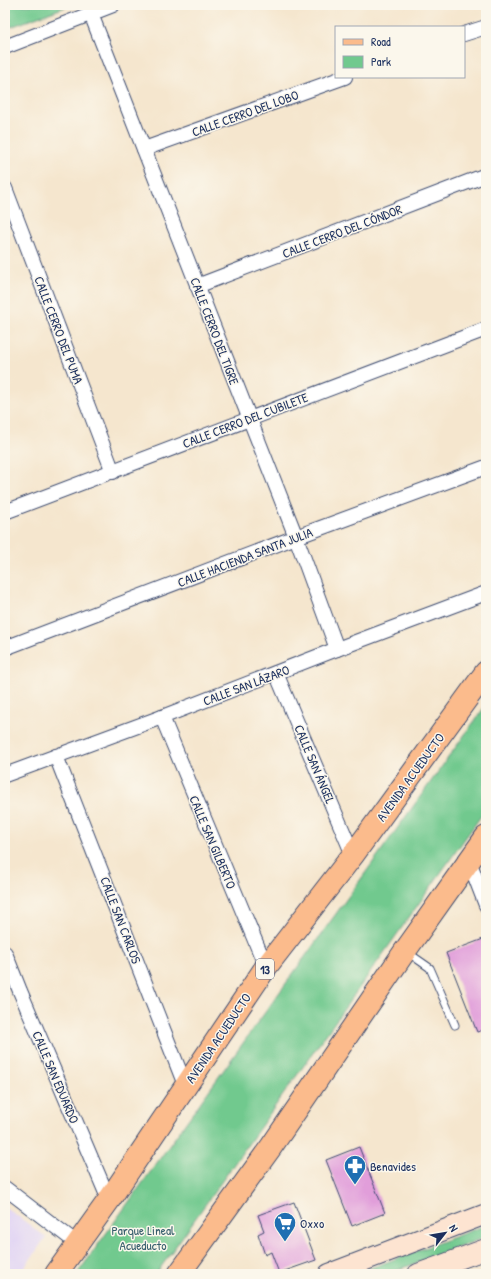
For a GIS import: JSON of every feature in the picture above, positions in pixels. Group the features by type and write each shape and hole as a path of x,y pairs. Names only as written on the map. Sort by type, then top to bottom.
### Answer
{"main road":[{"name":"AVENIDA ACUEDUCTO","path":"56,1274 109,1200 185,1085 266,967 353,855 486,672"},
{"path":"179,1274 271,1147 405,951 486,837"}],"street":[{"path":"5,47 113,5"},
{"name":"CALLE CERRO DEL TIGRE","path":"91,14 296,538 337,648"},
{"path":"465,34 486,26"},
{"name":"CALLE CERRO DEL LOBO","path":"144,149 342,78"},
{"name":"CALLE CERRO DEL CÓNDOR","path":"197,286 486,175"},
{"name":"CALLE CERRO DEL PUMA","path":"5,188 113,472"},
{"name":"CALLE CERRO DEL CUBILETE","path":"5,512 486,329"},
{"name":"CALLE HACIENDA SANTA JULIA","path":"5,648 486,467"},
{"name":"CALLE SAN LÁZARO","path":"5,775 162,717 337,648 486,592"},
{"name":"CALLE SAN ÁNGEL","path":"276,673 353,855"},
{"name":"CALLE SAN GILBERTO","path":"162,717 266,967"},
{"name":"CALLE SAN CARLOS","path":"56,756 185,1085"},
{"path":"469,861 486,905"},
{"name":"CALLE SAN EDUARDO","path":"5,953 109,1200"},
{"path":"5,1188 78,1244"},
{"path":"329,1274 486,1214"},
{"path":"428,1272 486,1249"}],"lane":[{"path":"405,951 430,968 455,1025"}],"shaded area":[{"path":"5,1207 46,1237 20,1274 5,1274"}],"green space":[{"path":"5,5 71,5 5,29"},
{"name":"Parque Lineal Acueducto","path":"486,705 486,809 156,1274 77,1274"},
{"path":"486,1225 486,1237 387,1274 355,1274"}],"building":[{"path":"486,938 486,1029 477,1032 446,953"},
{"name":"Benavides","path":"359,1147 385,1213 352,1226 326,1160"},
{"name":"Oxxo","path":"294,1202 316,1260 279,1273 271,1252 265,1255 258,1234 264,1231 258,1215"}],"place":[{"name":"Benavides","path":"355,1186"},
{"name":"Oxxo","path":"285,1242"}]}
